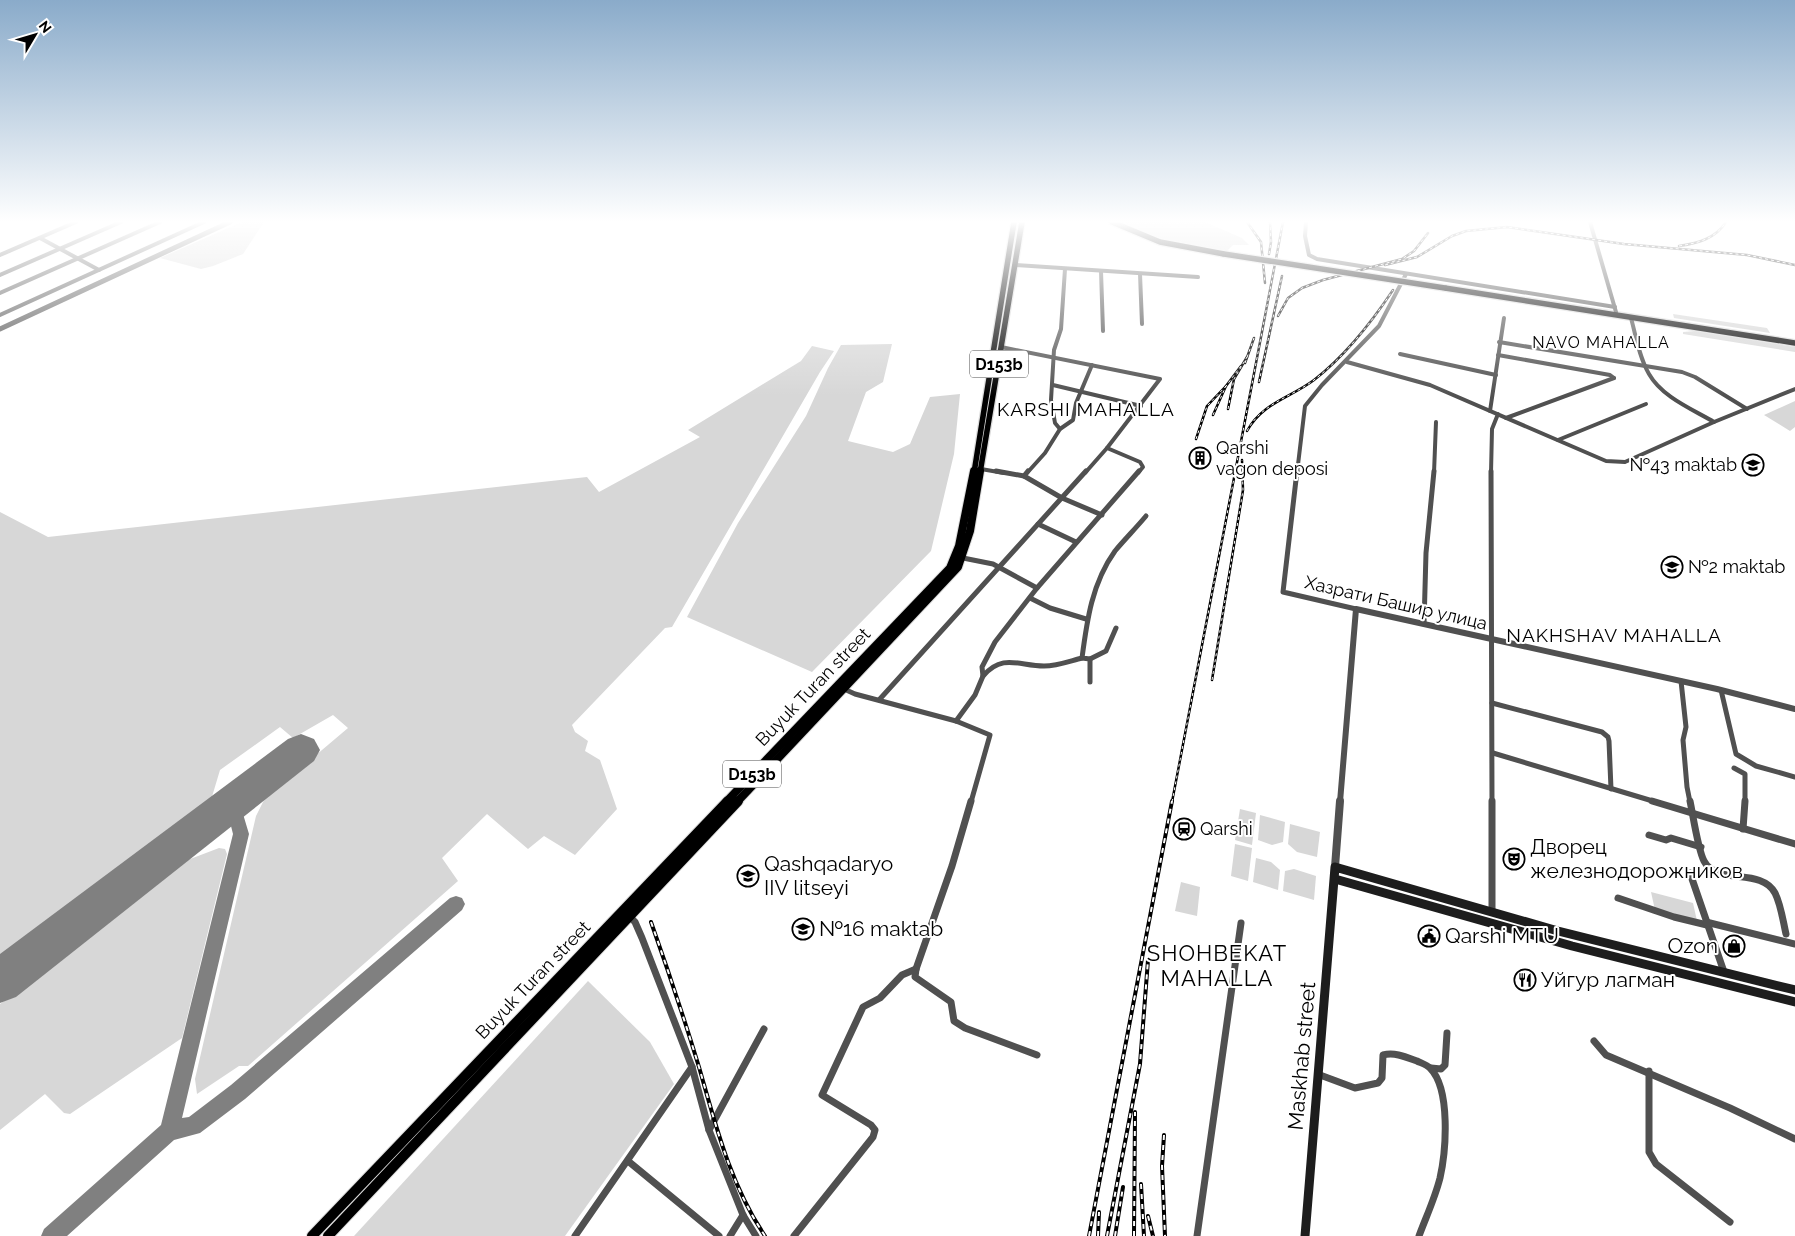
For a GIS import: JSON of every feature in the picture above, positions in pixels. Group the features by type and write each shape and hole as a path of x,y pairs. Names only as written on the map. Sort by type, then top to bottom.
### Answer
{"main road":[{"name":"Buyuk Turan street","path":"312,1236 844,689 950,577 963,558 996,392 999,346 1007,280"},
{"name":"Buyuk Turan street","path":"328,1236 625,913 950,568 961,540 1012,280"},
{"path":"1397,280 1795,343"},
{"path":"1558,304 1615,309 1795,339"},
{"path":"1335,867 1558,932 1795,990"},
{"name":"Maskhab street","path":"1305,1236 1320,1075 1335,867"},
{"path":"1335,879 1572,946 1795,1002"}],"street":[{"path":"0,293 30,280"},
{"path":"0,315 78,280"},
{"path":"0,329 106,280"},
{"path":"1060,429 1056,423 1051,400 1054,350 1061,329 1064,280"},
{"path":"1101,280 1103,331"},
{"path":"1140,280 1142,324"},
{"path":"1403,280 1378,326 1347,362 1430,385 1606,461 1625,462 1714,422 1795,389"},
{"path":"1440,280 1615,309 1607,280"},
{"path":"1490,411 1504,318"},
{"path":"1631,318 1645,366 1652,380 1714,422"},
{"path":"1499,342 1682,372 1695,377 1747,409"},
{"path":"879,700 1107,448 1160,379 999,346"},
{"path":"1400,354 1496,375"},
{"path":"1498,355 1610,375 1614,378 1506,418"},
{"name":"Хазрати Башир улица","path":"1347,362 1318,388 1305,406 1283,592 1491,640 1722,690 1795,709"},
{"path":"1024,476 1046,453 1060,429 1073,420 1076,404 1092,365"},
{"path":"1053,385 1140,406"},
{"path":"1558,440 1646,404"},
{"path":"1492,912 1492,428 1498,414"},
{"path":"1424,624 1426,553 1435,460 1436,422"},
{"path":"983,676 982,667 995,642 1037,588 1143,466 1140,462 1107,448"},
{"path":"981,469 1024,476 1062,498 1102,515"},
{"path":"1082,658 1086,619 1092,597 1111,557 1146,516"},
{"path":"1038,524 1076,542"},
{"path":"963,558 992,564 1037,588"},
{"path":"1030,598 1050,608 1086,619"},
{"path":"1335,867 1356,608"},
{"path":"956,721 975,695 983,676 990,667 1001,661 1050,666 1082,658 1090,659 1106,651 1110,646 1116,628"},
{"path":"1090,659 1090,682"},
{"path":"1681,681 1686,727 1682,740 1687,787 1704,861 1713,871 1762,881 1770,886 1775,893 1786,934"},
{"path":"844,689 956,721 990,735 952,866 916,969 915,977 951,1002 954,1021 965,1028 1037,1055"},
{"path":"1722,690 1736,754 1756,766 1795,777"},
{"path":"1492,703 1602,732 1608,737 1609,741 1612,789"},
{"path":"1493,753 1795,844"},
{"path":"1734,768 1745,774 1746,778 1743,829"},
{"path":"1649,835 1666,840 1671,838 1701,847"},
{"path":"1690,873 1724,972"},
{"path":"1618,898 1674,917 1795,944"},
{"path":"625,913 638,928 692,1067 709,1130 743,1215 756,1236"},
{"path":"1197,1236 1241,923"},
{"path":"794,1236 876,1130 822,1095 864,1007 874,1003 884,995 909,969 916,969"},
{"path":"709,1130 764,1029"},
{"path":"1431,1068 1441,1068 1445,1065 1447,1033"},
{"path":"1594,1041 1598,1049 1606,1054 1649,1071 1795,1139"},
{"path":"1320,1075 1355,1088 1378,1083 1382,1078 1382,1055 1390,1053 1422,1062 1431,1068 1440,1084 1444,1099 1443,1149 1441,1171 1419,1236"},
{"path":"575,1236 692,1067"},
{"path":"1649,1071 1649,1152 1656,1164 1730,1222"},
{"path":"628,1161 719,1236"},
{"path":"730,1236 743,1215"}],"shaded area":[{"path":"1673,314 1767,328 1770,333 1674,318"},
{"path":"1695,331 1795,347 1795,352 1683,334 1683,332"},
{"path":"892,344 883,382 866,392 848,441 893,452 910,444 930,397 960,394 954,454 931,551 812,672 687,617 738,523 806,416 841,345"},
{"path":"812,346 834,351 672,627 665,628 572,725 575,732 588,741 585,751 600,760 617,809 575,855 544,836 528,849 487,814 442,858 458,881 248,1066 239,1066 197,1094 195,1079 256,816 263,802 270,794 348,728 333,715 293,738 280,727 220,770 211,800 0,959 0,512 48,537 587,477 599,492 700,437 688,430 801,361"},
{"path":"1795,401 1795,427 1790,431 1764,415"},
{"path":"1240,809 1256,813 1252,845 1235,840"},
{"path":"1260,815 1285,822 1283,842 1272,845 1258,840"},
{"path":"1290,824 1320,832 1317,857 1297,852 1288,844"},
{"path":"1235,844 1252,848 1248,881 1231,876"},
{"path":"219,848 225,849 227,854 182,1038 70,1114 64,1113 45,1094 0,1130 0,1004 185,861"},
{"path":"1256,858 1271,862 1280,870 1278,890 1253,882"},
{"path":"1294,869 1316,876 1314,900 1283,891 1285,871"},
{"path":"1181,882 1200,887 1197,916 1175,911"},
{"path":"1651,892 1693,903 1697,921 1655,910"},
{"path":"588,981 650,1042 674,1084 565,1236 354,1236"}],"taxiway":[{"path":"169,1131 241,834 237,819 222,819 203,826"},
{"path":"169,1131 193,1126 238,1092 456,904"},
{"path":"51,1236 169,1131"}],"runway":[{"path":"0,981 301,750"}],"railway":[{"path":"1172,802 1272,280"},
{"path":"1259,382 1281,280"},
{"path":"1278,316 1288,298 1302,288 1324,280"},
{"path":"1247,431 1268,407 1314,380 1347,350 1367,327 1393,290"},
{"path":"1245,363 1254,338"},
{"path":"1228,409 1234,379 1247,357"},
{"path":"1226,386 1241,366"},
{"path":"1196,439 1207,406 1226,386"},
{"path":"1213,415 1226,386"},
{"path":"1212,680 1243,490 1242,460"},
{"path":"1089,1236 1172,801"},
{"path":"651,922 688,1030 725,1154 742,1196 765,1236"},
{"path":"1107,1236 1140,1064 1148,960"},
{"path":"1134,1236 1135,1112"},
{"path":"1164,1135 1162,1166 1165,1236"},
{"path":"1141,1184 1144,1236"},
{"path":"1115,1236 1123,1187"},
{"path":"1098,1236 1099,1212"},
{"path":"1148,1216 1153,1236"}],"place":[{"name":"Qarshi vagon deposi","path":"1200,458"},
{"name":"№43 maktab","path":"1753,465"},
{"name":"№2 maktab","path":"1672,567"},
{"name":"Qarshi","path":"1184,829"},
{"name":"Дворец железнодорожников","path":"1514,859"},
{"name":"Qashqadaryo IIV litseyi","path":"748,876"},
{"name":"№16 maktab","path":"803,929"},
{"name":"Qarshi MTU","path":"1429,936"},
{"name":"Ozon","path":"1734,946"},
{"name":"Уйгур лагман","path":"1525,980"}],"district":[{"name":"NAVO MAHALLA","path":"1601,342"},
{"name":"KARSHI MAHALLA","path":"1086,409"},
{"name":"NAKHSHAV MAHALLA","path":"1614,635"},
{"name":"SHOHBEKAT MAHALLA","path":"1217,966"}]}
